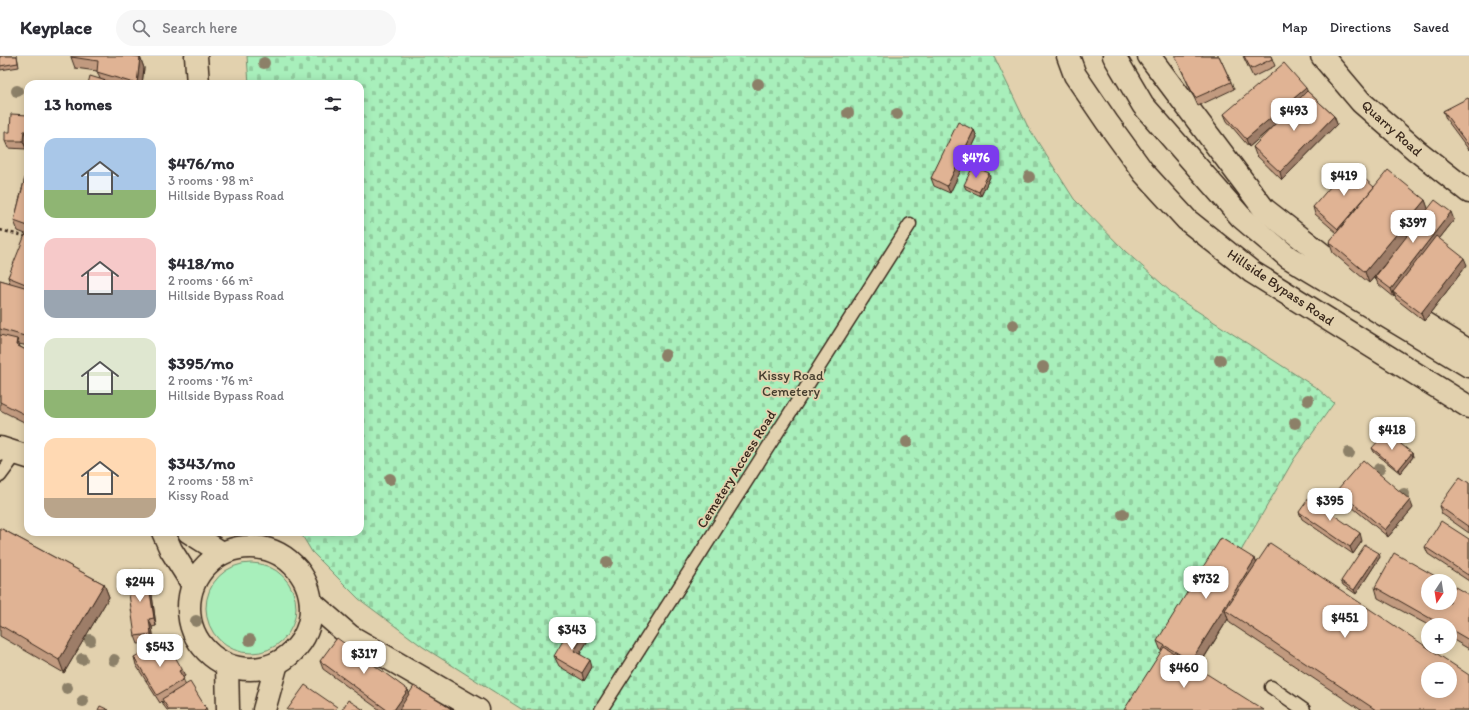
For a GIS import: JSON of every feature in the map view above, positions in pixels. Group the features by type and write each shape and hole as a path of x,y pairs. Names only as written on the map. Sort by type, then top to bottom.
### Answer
{"street":[{"path":"196,56 198,80"},
{"name":"Hillside Bypass Road","path":"1068,56 1075,75 1144,173 1187,220 1252,272 1469,407"},
{"name":"Hillside Bypass Road","path":"1114,56 1143,106 1241,217 1268,242 1288,257 1469,366"},
{"path":"1149,56 1264,208 1355,280 1469,351"},
{"name":"Quarry Road","path":"1322,56 1361,102 1416,150 1469,192"},
{"path":"165,536 171,550 193,585"},
{"path":"202,536 232,545 254,547 271,542 299,572 308,586 311,602 310,621 303,640 292,653 276,663 264,668 252,669 227,665 215,658 205,649 191,626 189,612 193,585 200,572 210,561 232,545"},
{"path":"311,602 350,636 478,710"},
{"path":"303,640 320,636 350,636"},
{"path":"264,710 276,663"},
{"path":"227,665 228,710"}],"lane":[{"name":"Cemetery Access Road","path":"601,710 910,224"},
{"path":"0,476 15,453"},
{"path":"1271,687 1304,710"}],"path":[{"path":"0,230 24,236"}],"green space":[{"name":"Kissy Road Cemetery","path":"247,56 994,56 1027,125 1074,199 1125,251 1180,300 1318,389 1334,403 1294,459 1158,695 1144,710 523,710 423,647 359,599 312,552 302,536 364,536 364,80 249,80"},
{"path":"251,563 268,567 283,576 292,591 296,608 292,625 283,640 268,649 251,653 234,649 219,640 210,625 206,608 210,591 219,576 234,567"}],"building":[{"path":"0,56 17,56 18,63 0,66"},
{"path":"1175,56 1219,56 1231,82 1195,98"},
{"path":"1244,56 1271,56 1272,59 1251,69"},
{"path":"71,57 140,57 137,80 124,80 97,72 98,61"},
{"path":"1284,63 1306,88 1246,139 1224,114"},
{"path":"90,76 103,80 89,80"},
{"path":"1307,91 1334,116 1280,172 1253,147"},
{"path":"1468,98 1469,99 1469,146 1443,111"},
{"path":"11,114 24,115 23,141 5,141 5,132 10,132"},
{"path":"958,122 974,130 947,186 931,178"},
{"path":"1349,165 1374,187 1338,229 1313,207"},
{"path":"973,166 989,173 979,192 964,185"},
{"path":"1388,170 1425,200 1365,272 1329,242"},
{"path":"24,182 24,225 14,221"},
{"path":"1435,200 1451,212 1391,289 1375,277"},
{"path":"1436,236 1464,258 1421,313 1393,292"},
{"path":"24,237 24,283 8,277"},
{"path":"0,280 24,287 24,336 0,329"},
{"path":"0,335 17,339 16,345 24,349 24,414 0,402"},
{"path":"1386,432 1412,453 1398,470 1372,448"},
{"path":"1363,460 1410,500 1385,530 1337,490"},
{"path":"1460,477 1469,483 1469,527 1439,506"},
{"path":"1309,498 1360,533 1350,547 1299,512"},
{"path":"1441,521 1469,539 1468,575 1425,547"},
{"path":"0,528 104,584 59,660 0,625"},
{"path":"1221,538 1255,559 1191,661 1157,641"},
{"path":"1270,543 1421,643 1421,654 1437,654 1449,662 1421,662 1421,698 1457,698 1457,667 1469,675 1469,710 1376,710 1225,610"},
{"path":"1365,545 1379,553 1354,590 1341,581"},
{"path":"1394,553 1432,574 1421,574 1421,610 1457,610 1457,588 1469,595 1469,640 1457,633 1457,618 1430,618 1375,587"},
{"path":"142,570 143,581 148,580 154,618 149,619 151,634 135,636 126,573"},
{"path":"571,627 584,635 574,651 590,660 582,673 554,656"},
{"path":"337,638 408,690 394,710 387,710 320,661"},
{"path":"160,642 169,656 173,653 182,669 179,671 184,679 157,695 134,657"},
{"path":"1164,647 1264,710 1124,710"},
{"path":"190,682 206,708 204,710 169,710 162,699"},
{"path":"305,685 337,707 335,710 287,710"},
{"path":"414,686 453,710 399,710"},
{"path":"348,700 364,710 342,710"},
{"path":"100,706 109,710 98,710"}]}
